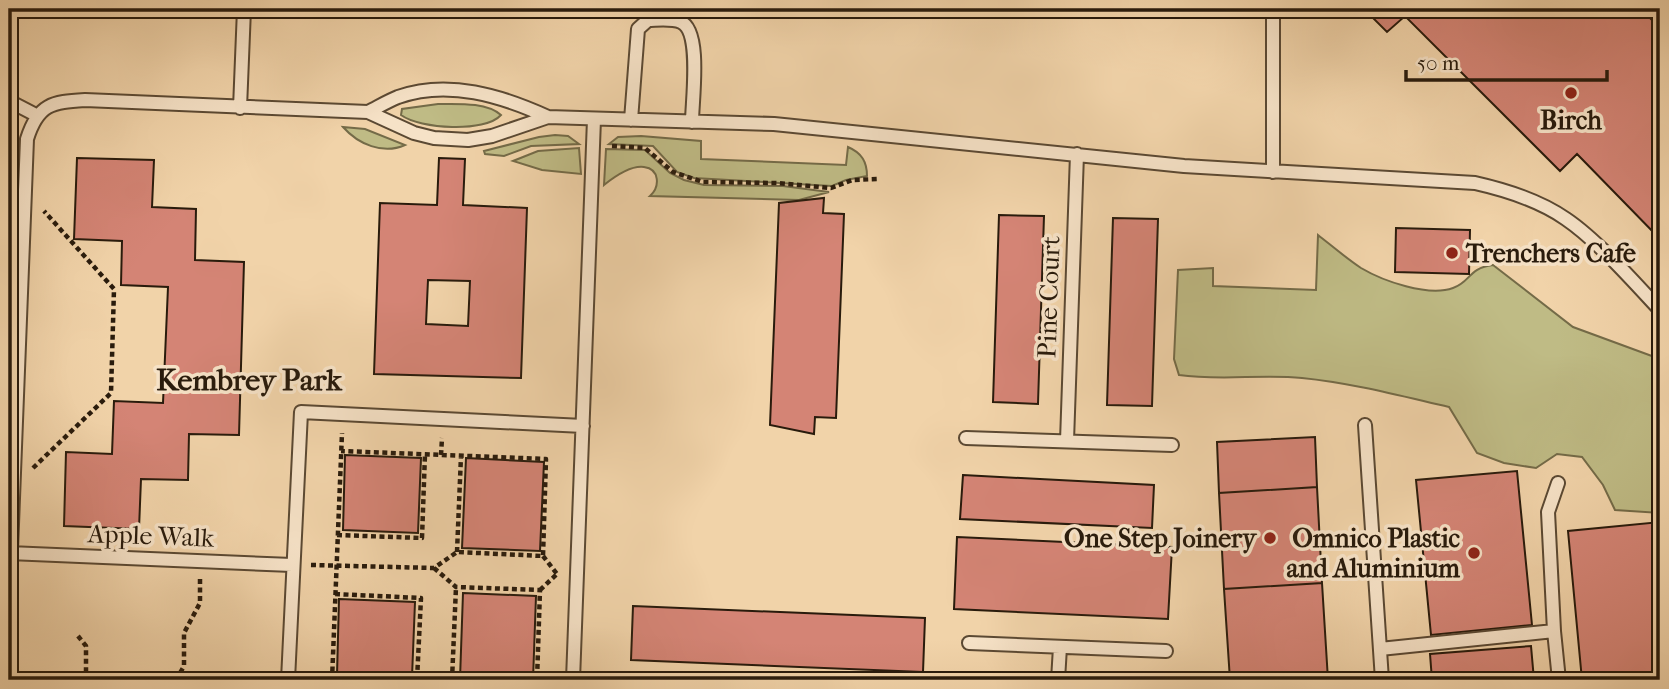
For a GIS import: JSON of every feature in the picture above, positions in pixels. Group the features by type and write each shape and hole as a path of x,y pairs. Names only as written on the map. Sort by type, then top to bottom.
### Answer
{"lane":[{"path":"240,108 244,9"},
{"path":"1273,9 1273,172"},
{"path":"631,120 638,29 648,20 666,20 681,22 691,30 694,44 692,122"},
{"path":"368,113 397,97 421,91 453,91 486,93 511,100 548,117"},
{"path":"9,601 27,139 36,115 62,102 85,100 368,113 414,133 434,138 468,140 492,136 548,117 774,124 1184,166 1475,183 1507,191 1564,217 1582,231 1659,307"},
{"path":"9,101 36,115"},
{"path":"573,680 594,119"},
{"name":"Pine Court","path":"1067,441 1077,154"},
{"path":"288,680 301,412 583,426"},
{"path":"1365,425 1382,680"},
{"path":"966,438 1172,444"},
{"path":"1558,483 1548,512 1559,680"},
{"name":"Apple Walk","path":"10,553 292,565"},
{"path":"1380,649 1555,631"},
{"path":"968,643 1166,651"},
{"path":"1058,680 1060,647"}],"path":[{"path":"593,145 645,148 673,172 704,182 776,183 831,188 852,180 878,179"},
{"path":"14,470 32,470 111,393 114,315 114,289 43,210 23,209"},
{"path":"332,680 342,414"},
{"path":"292,565 434,568 457,552 542,556 547,459 341,451"},
{"path":"337,534 422,538 425,454"},
{"path":"457,552 461,456"},
{"path":"176,680 184,666 184,634 200,603 200,561"},
{"path":"434,568 456,587 540,590 537,680"},
{"path":"452,680 456,587"},
{"path":"335,594 421,598 417,680"},
{"path":"78,636 86,646 86,672"}],"shaded area":[{"path":"438,104 480,106 501,115 481,125 452,127 422,123 401,115 402,109"},
{"path":"343,127 365,129 405,145 388,149 371,146"},
{"path":"568,136 579,144 531,146 504,156 485,154 484,151 539,137"},
{"path":"641,136 701,141 701,159 846,165 848,147 863,158 867,176 832,186 694,178 677,172 653,146 609,144 618,137"},
{"path":"579,148 581,174 542,170 513,161 538,151"},
{"path":"606,149 645,150 670,173 704,185 783,186 829,192 799,200 650,196 656,188 657,179 649,168 628,170 604,185"},
{"path":"1318,235 1361,268 1381,278 1419,289 1453,288 1479,269 1493,265 1573,327 1660,359 1660,513 1615,510 1603,485 1582,457 1557,454 1536,468 1504,463 1477,453 1449,407 1321,380 1179,375 1174,359 1178,270 1213,268 1213,286 1316,290"}],"building":[{"path":"1065,9 1065,13 988,11"},
{"name":"Birch","path":"1364,9 1641,9 1660,28 1660,239 1577,154 1560,171 1405,16 1387,32"},
{"path":"77,158 154,160 152,207 196,209 195,260 244,262 239,435 189,434 188,480 141,479 139,529 64,526 66,452 112,454 114,401 163,403 168,287 121,285 122,241 74,239"},
{"path":"439,158 465,159 463,205 527,208 521,378 374,374 380,203 437,205","holes":["428,280 470,281 468,326 426,324"]},
{"path":"824,198 823,213 844,214 836,418 815,417 814,434 770,425 779,203"},
{"path":"999,215 1044,216 1038,404 993,402"},
{"path":"1113,218 1158,219 1152,406 1107,405"},
{"path":"1396,228 1470,230 1469,274 1395,272"},
{"path":"1315,437 1317,487 1219,493 1217,442"},
{"path":"345,455 421,458 418,533 343,530"},
{"path":"466,458 544,462 540,551 462,548"},
{"name":"Omnico Plastic and Aluminium","path":"1517,471 1532,625 1431,635 1416,480"},
{"path":"963,475 1154,485 1152,528 960,519"},
{"name":"One Step Joinery","path":"1317,487 1322,583 1224,589 1219,493"},
{"path":"1660,522 1660,680 1582,680 1568,531"},
{"path":"957,537 1172,547 1168,619 954,609"},
{"path":"1322,583 1328,680 1230,680 1224,589"},
{"path":"463,593 536,596 533,680 460,679"},
{"path":"339,599 415,602 412,677 337,675"},
{"path":"633,606 925,618 923,672 631,660"},
{"path":"1531,646 1534,680 1432,680 1430,654"}],"place":[{"name":"Birch","path":"1571,93"},
{"name":"Trenchers Cafe","path":"1452,253"},
{"name":"One Step Joinery","path":"1270,538"},
{"name":"Omnico Plastic and Aluminium","path":"1474,553"}],"district":[{"name":"Kembrey Park","path":"249,380"}]}
